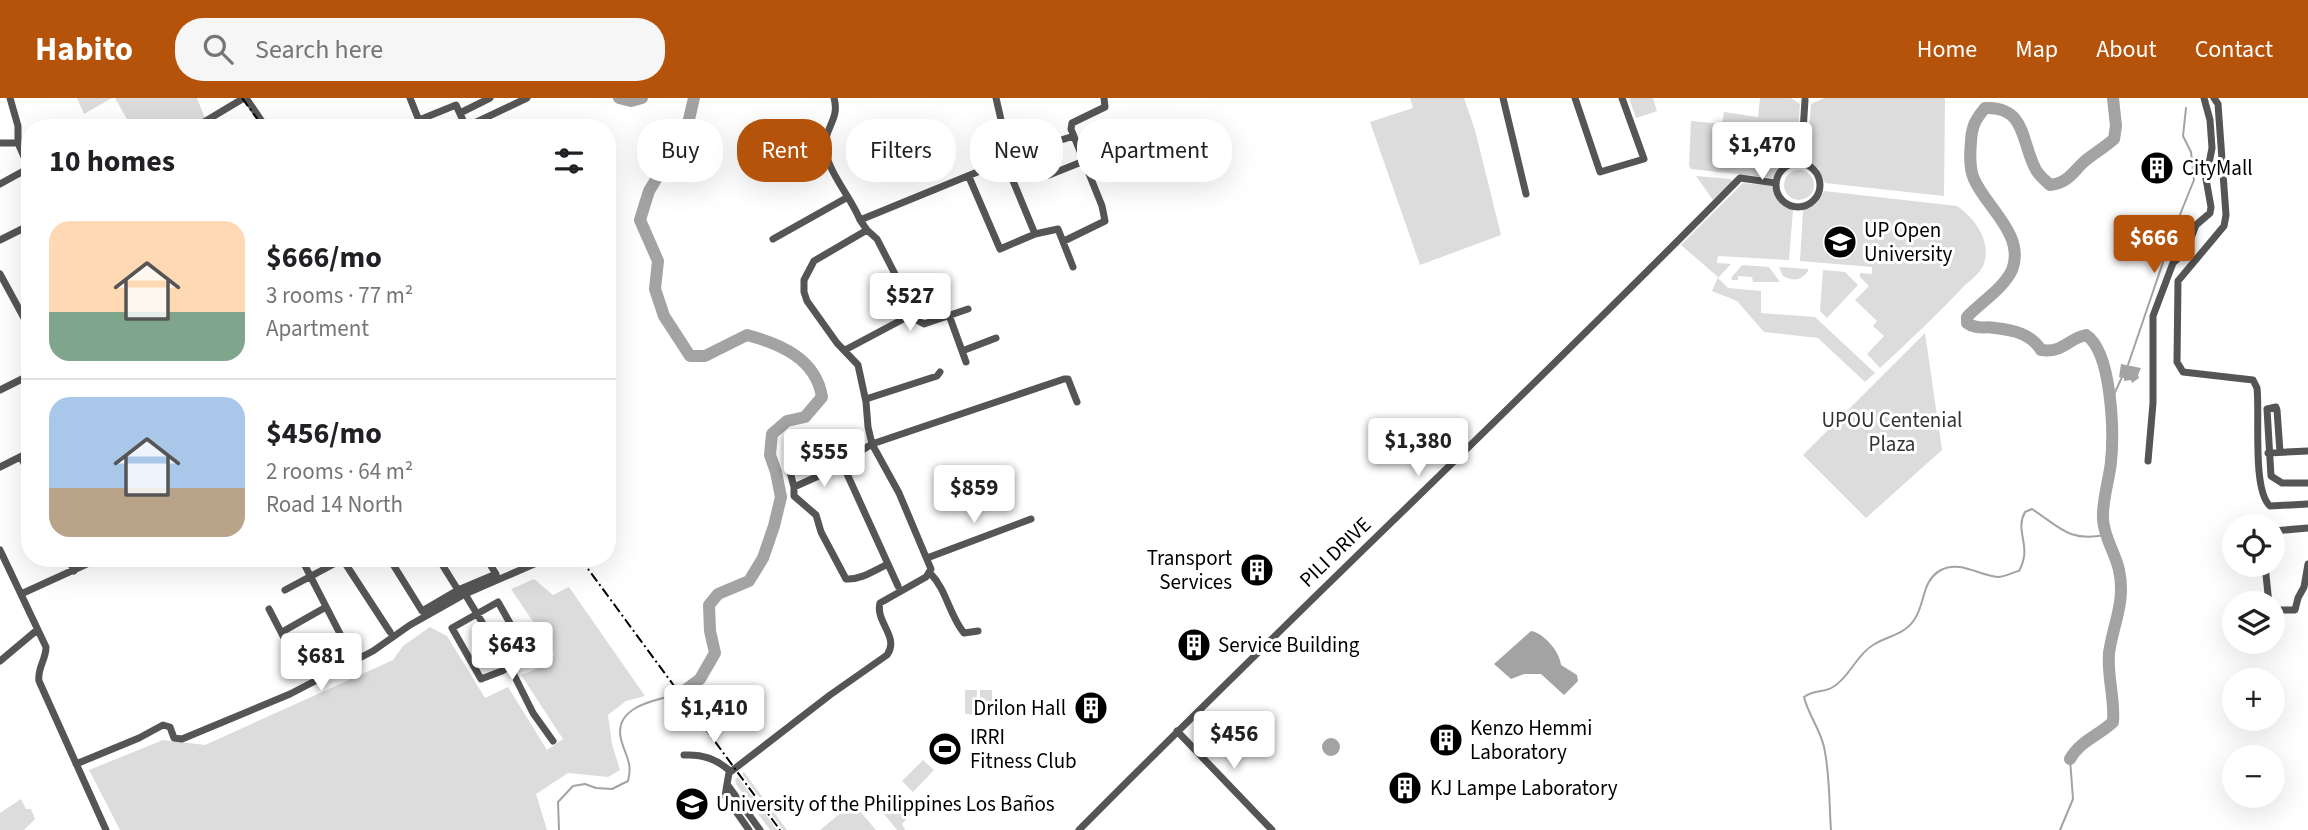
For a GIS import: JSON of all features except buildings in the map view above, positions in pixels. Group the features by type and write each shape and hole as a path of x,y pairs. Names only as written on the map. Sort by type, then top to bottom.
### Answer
{"street":[{"path":"10,98 21,150"},
{"path":"209,119 245,98 260,119"},
{"path":"410,98 419,119"},
{"path":"460,113 490,98"},
{"path":"483,119 527,98"},
{"path":"834,98 836,113 826,139 826,153 860,220 877,239 895,276 901,278"},
{"path":"996,98 1001,119"},
{"path":"1077,144 1071,129 1072,123 1105,107 1104,98"},
{"path":"1503,98 1526,194"},
{"path":"1575,98 1600,172 1644,159 1622,98"},
{"path":"2148,461 2153,402 2153,316 2173,263 2186,251 2196,225 2210,212 2211,207 2206,179 2212,148 2210,120 2204,98"},
{"path":"2214,98 2217,104 2226,215 2224,226 2178,281 2177,362 2183,372 2253,380 2259,400 2259,463 2264,501 2270,506 2308,505"},
{"path":"1801,163 1806,99"},
{"path":"430,119 456,105 463,119"},
{"path":"1063,139 1074,136"},
{"path":"0,143 18,144"},
{"path":"1801,163 1814,169 1819,177 1820,191 1813,202 1800,208 1787,205 1778,195 1776,183 1784,168 1801,163"},
{"path":"860,220 997,164 1006,164 1035,234"},
{"path":"0,184 21,173"},
{"path":"969,177 1000,249 1035,234 1058,229 1065,241 1073,267"},
{"name":"PILI DRIVE","path":"1079,830 1177,731 1584,335 1740,178 1776,183"},
{"path":"1065,241 1105,222 1092,182"},
{"path":"774,239 848,197"},
{"path":"0,240 21,230"},
{"path":"867,230 814,261 804,280 807,301 837,343 858,365 872,444 899,493 930,564 930,573 937,580 961,630 964,633 978,631"},
{"path":"0,274 21,312"},
{"path":"845,350 909,316 924,324 968,309"},
{"path":"949,315 966,362"},
{"path":"962,351 996,338"},
{"path":"866,399 937,376 940,372"},
{"path":"794,487 843,465 872,444 1063,379 1068,379 1077,402"},
{"path":"0,390 21,380"},
{"path":"2280,452 2277,410 2269,407 2268,453 2271,476 2282,483 2308,483"},
{"path":"2268,453 2308,451"},
{"path":"0,467 21,457"},
{"path":"843,465 898,586"},
{"path":"789,468 794,496 816,514 821,532 846,579 863,576 888,564"},
{"path":"927,558 1031,519"},
{"path":"2285,530 2308,528"},
{"path":"0,550 3,563 46,647 46,655 37,672 39,681 106,830"},
{"path":"2285,610 2295,610 2304,587 2308,564"},
{"path":"72,567 74,571"},
{"path":"21,594 82,567"},
{"path":"306,567 351,655"},
{"path":"285,590 329,567"},
{"path":"349,567 390,632"},
{"path":"395,567 422,611 496,574 492,567"},
{"path":"444,567 553,741"},
{"path":"76,764 139,738 163,724 170,727 174,738 182,739 265,706 373,652 461,592 525,567"},
{"path":"749,830 725,796 730,771 887,655 892,646 879,614 880,603 930,573"},
{"path":"498,602 528,655 508,668 481,679 452,628 476,615 498,602"},
{"path":"282,632 326,607"},
{"path":"270,609 297,663 343,641"},
{"path":"0,661 37,630"},
{"path":"1177,731 1272,830"},
{"path":"684,755 700,755 715,760 730,771"},
{"path":"727,784 760,830"}],"green space":[{"path":"77,98 112,98 84,114"},
{"path":"115,98 197,98 205,118 203,119 127,119"},
{"path":"1410,98 1464,98 1475,130 1501,235 1420,265 1370,122 1413,108"},
{"path":"1629,98 1653,98 1657,111 1636,118"},
{"path":"1760,98 1791,98 1800,104 1796,159 1782,165 1774,178 1691,169 1691,121 1722,124 1724,112 1758,117"},
{"path":"1824,98 1945,98 1944,196 1825,183 1819,169 1807,160 1811,104"},
{"path":"1799,170 1810,174 1814,185 1810,196 1799,200 1788,196 1784,185 1788,174"},
{"path":"1696,176 1731,179 1732,182 1713,200"},
{"path":"1743,183 1773,186 1779,201 1793,210 1789,260 1718,256 1717,263 1731,264 1718,278 1728,288 1761,291 1761,313 1815,317 1875,373 1865,382 1818,338 1764,332 1737,301 1712,291 1718,277 1681,245"},
{"path":"1824,191 1957,206 1976,224 1984,240 1985,257 1980,271 1880,368 1867,354 1884,336 1873,326 1877,321 1855,300 1869,286 1860,277 1860,273 1872,274 1872,267 1800,261 1803,210 1816,204"},
{"path":"1742,265 1769,267 1780,282 1753,282 1752,277 1738,276 1738,280 1732,280"},
{"path":"1779,267 1808,271 1800,278 1790,279 1783,276"},
{"path":"1823,270 1845,272 1858,285 1827,318 1820,311"},
{"name":"UPOU Centenial Plaza","path":"1925,333 1942,450 1866,518 1803,455"},
{"path":"534,579 553,595 569,587 645,696 626,701 608,715 612,744 620,770 608,777 568,773 536,794 547,830 120,830 89,770 163,740 205,745 393,660 403,646 430,627 447,636 485,698 508,687 547,750 563,739 521,675 552,663 554,653 511,589"},
{"path":"965,690 977,690 976,715 965,714"},
{"path":"980,690 992,690 992,715 980,715"},
{"path":"923,760 934,770 913,792 902,781"},
{"path":"744,772 787,830 783,830 742,774"},
{"path":"738,777 777,830 770,830 736,784"},
{"path":"896,796 911,814 902,824 905,830 897,830 876,804 885,798"},
{"path":"21,799 26,809 31,809 35,819 24,830 0,830 0,813"},
{"path":"853,803 876,830 820,830"}],"shaded area":[{"path":"2121,364 2141,368 2139,378 2132,383 2131,380 2124,381 2124,378 2119,377"},
{"path":"1531,631 1546,639 1558,654 1561,665 1577,675 1578,681 1564,695 1541,674 1524,674 1511,679 1494,664"},
{"path":"1331,738 1337,741 1340,747 1337,753 1331,756 1325,753 1322,747 1325,741"}],"waterway":[{"path":"619,98 631,101 642,98"},
{"path":"680,694 700,679 715,653 710,631 709,605 718,594 749,581 763,558 781,497 770,455 772,434 787,421 805,417 822,397 813,373 805,363 784,349 747,335 705,356 690,356 664,316 655,289 658,261 640,220 649,191 687,128 694,98"},
{"path":"2070,759 2084,743 2113,722 2109,653 2118,613 2121,582 2103,519 2112,449 2106,375 2095,344 2086,335 2060,348 2041,350 2032,340 2021,334 1967,323 1967,317 2008,277 2015,257 2009,233 1974,179 1971,146 1972,131 1985,108 2008,113 2020,127 2038,173 2050,185 2056,184 2066,179 2114,139 2116,126 2113,98"},
{"path":"2128,365 2175,227 2194,180 2191,152 2183,136 2186,108"},
{"path":"2111,401 2122,377"},
{"path":"1831,830 1824,747 1804,697 1839,683 1867,649 1910,625 1918,613 1930,580 1941,570 1955,567 1998,577 2019,571 2024,554 2021,526 2025,512 2032,509 2073,535 2105,535"},
{"path":"559,830 558,802 573,786 585,784 612,789 628,781 629,764 620,728 630,712 660,698 680,694"},
{"path":"2060,830 2073,799 2070,759"}],"railway":[{"path":"242,98 257,119"},
{"path":"587,567 780,830"}],"place":[{"name":"CityMall","path":"2157,168"},
{"name":"UP Open University","path":"1840,242"},
{"name":"Transport Services","path":"1257,570"},
{"name":"Service Building","path":"1194,645"},
{"name":"Drilon Hall","path":"1091,708"},
{"name":"Kenzo Hemmi Laboratory","path":"1446,740"},
{"name":"IRRI Fitness Club","path":"945,749"},
{"name":"KJ Lampe Laboratory","path":"1405,788"},
{"name":"University of the Philippines Los Baños","path":"692,804"}]}
